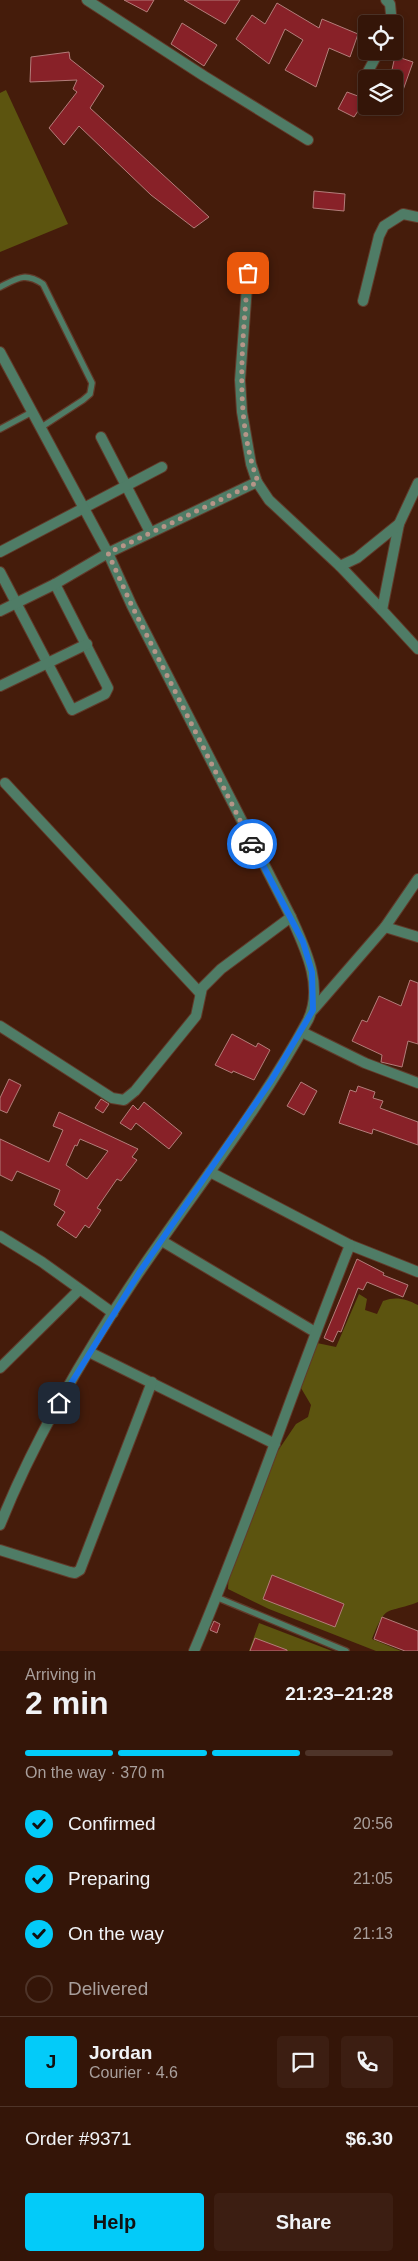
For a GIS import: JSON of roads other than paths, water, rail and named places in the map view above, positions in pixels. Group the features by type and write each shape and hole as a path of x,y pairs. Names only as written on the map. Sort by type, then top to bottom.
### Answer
{"street":[{"path":"87,0 204,76 308,140"},
{"path":"386,0 390,4 391,15"},
{"path":"363,302 379,236 384,226 403,214 418,217"},
{"path":"248,273 240,380 242,412 251,464 258,482 269,500 340,566 418,649"},
{"path":"0,352 108,553 136,615 303,942 312,972 313,1010"},
{"path":"101,437 150,532"},
{"path":"0,552 82,507 162,467"},
{"path":"0,611 56,584 108,553 150,532 258,482"},
{"path":"382,610 399,524 418,483"},
{"path":"340,566 357,558 399,524"},
{"path":"0,572 18,603 72,710 105,694 108,688 56,584"},
{"path":"0,686 87,644"},
{"path":"5,783 200,993"},
{"path":"0,1525 16,1484 36,1445 113,1313 210,1172 302,1032 313,1010 385,927 418,879"},
{"path":"0,1026 100,1091 112,1098 124,1100 148,1076 196,1016 200,1004 200,993 221,969 291,917"},
{"path":"385,927 418,938"},
{"path":"302,1032 365,1063 418,1083"},
{"path":"210,1172 350,1245 418,1272"},
{"path":"0,1236 42,1262 113,1313"},
{"path":"162,1241 314,1332"},
{"path":"194,1651 276,1444 314,1332 350,1245"},
{"path":"0,1368 79,1290"},
{"path":"90,1352 276,1444"},
{"path":"0,1550 70,1572 75,1573 80,1570 152,1382"}],"lane":[{"path":"0,287 20,277 32,277 43,284 92,382 90,394 40,428"},
{"path":"0,429 32,412"},
{"path":"216,1597 346,1651"}]}
